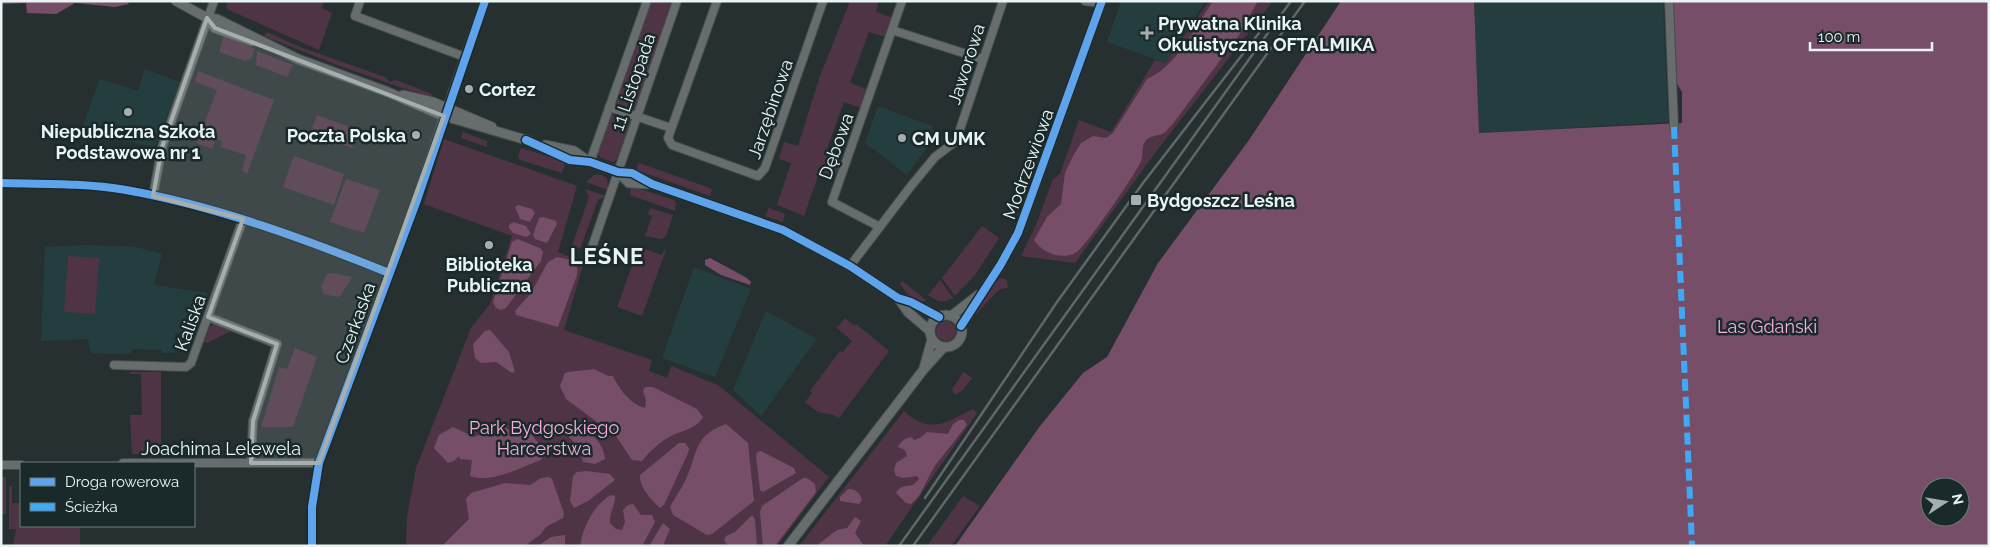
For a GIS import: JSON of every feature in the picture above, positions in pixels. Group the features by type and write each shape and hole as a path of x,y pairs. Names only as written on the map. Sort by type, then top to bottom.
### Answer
{"street":[{"path":"176,1 207,18 215,28 224,32 271,47 388,92 444,116 512,137 574,151 590,162 618,172 632,173 652,184 783,230 850,266 898,298 911,302 938,317 951,316 961,326 959,340 953,346 944,347 924,368 788,546"},
{"path":"152,196 162,146 214,1"},
{"path":"360,1 356,16 465,57"},
{"name":"Czerkaska","path":"312,546 312,507 319,463 417,200 447,107 485,1"},
{"name":"11 Listopada","path":"590,162 647,1"},
{"name":"11 Listopada","path":"590,256 677,1"},
{"path":"609,107 671,128 717,1"},
{"name":"Jarzębinowa","path":"671,128 668,138 672,145 758,176 761,175 766,168 823,1"},
{"name":"Dębowa","path":"880,227 832,202 902,1"},
{"name":"Jaworowa","path":"880,227 935,157 956,140 1003,1"},
{"path":"1085,1 1101,2"},
{"path":"1669,1 1674,127"},
{"name":"Modrzewiowa","path":"961,326 1018,233 1101,2"},
{"path":"892,30 982,59"},
{"path":"388,92 426,100 447,107 512,137"},
{"path":"1,183 87,186 152,196 244,219 389,273"},
{"name":"Kaliska","path":"114,365 186,367 191,363 244,219"},
{"path":"850,266 880,227"},
{"name":"Modrzewiowa","path":"951,316 984,290"},
{"path":"898,298 908,312 944,347"},
{"path":"208,317 278,344 253,421 251,463"},
{"path":"924,368 932,322 938,317"},
{"name":"Joachima Lelewela","path":"195,463 319,463"},
{"path":"1,465 20,465"}],"highlighted area":[{"path":"207,18 215,28 444,116 319,463 251,463 253,421 277,344 208,317 243,219 153,196 162,147"}],"shaded area":[{"name":"Prywatna Klinika Okulistyczna OFTALMIKA","path":"1121,1 1206,1 1165,63 1107,42"},
{"path":"1474,1 1663,1 1668,122 1479,133"},
{"name":"Niepubliczna Szkoła Podstawowa nr 1","path":"145,69 180,82 155,147 80,134 101,79 138,91"},
{"name":"CM UMK","path":"878,106 932,126 931,129 941,134 935,143 932,141 907,175 865,143"},
{"path":"89,245 136,247 162,254 154,285 208,293 195,333 175,333 175,353 162,353 162,350 132,349 132,354 91,353 88,339 41,341 45,247"},
{"path":"694,267 751,289 715,377 662,358"},
{"path":"766,311 817,339 761,416 733,390"}],"green space":[{"path":"1,1 126,1 129,4 115,7 75,3 56,14 27,13 26,3 1,4"},
{"path":"228,1 324,1 322,8 332,13 319,50 229,10 226,7"},
{"path":"649,1 672,3 635,111 614,103"},
{"path":"850,1 879,1 876,12 893,18 886,37 869,32 850,83 867,89 861,108 844,102 825,154 842,161 833,178 819,173 804,216 777,205 791,163 779,159 784,142 798,146 820,76"},
{"path":"1209,1 1273,1 1155,153 1075,263 1021,256 1036,225 1053,179 1060,174 1079,120 1111,132 1155,60 1165,63"},
{"path":"1213,1 1258,1 1239,35 1172,125 1164,133 1146,140 1142,159 1137,168 1111,208 1082,247 1077,252 1065,256 1059,256 1042,249 1034,240 1047,217 1061,204 1065,173 1081,143 1093,136 1106,138 1113,133 1147,79 1158,73 1176,55"},
{"name":"Las Gdański","path":"1341,1 1474,1 1479,133 1682,123 1682,92 1675,80 1671,1 1989,1 1989,546 955,546 1040,426 1083,373 1107,357 1158,263 1249,140"},
{"path":"267,32 300,47 385,77 390,82 396,80 432,94 431,98 337,65 264,36"},
{"path":"224,35 255,49 251,59 245,61 219,52"},
{"path":"257,51 293,65 287,77 256,65"},
{"path":"198,71 274,100 247,174 242,170 246,155 221,147 222,141 216,139 212,149 197,143 217,90 195,82"},
{"path":"610,114 632,121 620,158 613,162 601,158 597,152"},
{"path":"317,115 358,130 352,148 310,134"},
{"path":"463,132 487,141 487,147 461,138"},
{"name":"Park Bydgoskiego Harcerstwa","path":"444,139 577,186 558,252 584,262 564,330 652,360 649,371 667,378 671,366 718,385 829,477 777,546 406,546 407,517 416,468 471,328 490,304 512,236 424,204"},
{"path":"521,148 566,162 562,173 520,160 518,156"},
{"path":"294,156 344,174 334,205 283,187"},
{"path":"639,163 710,188 712,190 710,196 636,170"},
{"path":"594,175 602,175 607,178 608,190 586,182"},
{"path":"346,179 380,190 364,233 330,222"},
{"path":"631,186 674,200 676,203 675,211 630,195"},
{"path":"585,189 606,196 598,200 580,249 572,246 589,197"},
{"path":"518,205 532,209 535,213 530,222 520,219 515,207"},
{"path":"650,208 673,215 666,236 662,239 645,236 652,216 648,214"},
{"path":"769,208 785,214 783,222 765,216"},
{"path":"543,217 556,221 557,224 547,243 535,239 533,235 539,218"},
{"path":"513,222 526,226 531,234 526,237 513,233 509,225"},
{"path":"982,226 999,238 975,275 955,296 942,278"},
{"path":"517,239 540,248 543,252 541,261 506,308 501,310 496,308 493,302 512,242"},
{"path":"639,247 662,255 664,250 666,250 642,316 617,307"},
{"path":"68,256 99,258 95,314 64,312"},
{"path":"557,257 572,260 577,267 577,275 558,327 516,315 515,311 531,293 548,262"},
{"path":"710,258 747,278 751,282 750,285 721,275 705,265 705,260"},
{"path":"334,273 352,277 341,295 337,297 324,294 321,287 327,274"},
{"path":"1001,278 1007,280 1008,288 1000,289 976,314 975,312 996,281"},
{"path":"940,280 953,298 940,301 928,295"},
{"path":"902,281 926,300 920,301 910,296 900,284"},
{"path":"845,318 854,326 856,324 889,351 839,418 834,415 818,412 805,402 812,393 810,391 840,351 842,353 852,341 837,328"},
{"path":"946,321 953,324 956,331 953,338 946,341 939,338 936,331 939,324"},
{"path":"217,324 233,330 207,343 204,342 210,326"},
{"path":"490,330 509,352 515,372 512,373 496,362 481,363 475,358 473,344 485,331"},
{"path":"295,348 317,357 293,427 261,427 279,367 287,369"},
{"path":"594,369 608,376 613,376 626,396 635,404 645,408 646,400 643,391 645,387 653,387 697,409 703,417 693,427 662,442 642,461 632,460 616,436 566,399 560,386 565,373"},
{"path":"130,372 161,372 161,454 132,454 130,415 142,415 141,374 130,374"},
{"path":"964,372 972,378 963,390 955,395 952,389"},
{"path":"973,409 977,413 885,546 799,546 904,411 922,423 930,425 946,422"},
{"path":"959,420 964,420 967,425 934,467 919,496 911,504 906,503 896,493 897,491 905,486 913,485 919,479 917,476 903,478 896,476 894,470 896,463 907,456 905,450 898,447 899,445 907,438 911,437 914,440 927,432 948,434 953,424"},
{"path":"726,424 748,443 754,501 712,534 707,535 673,515 670,507 689,473 701,441 715,429"},
{"path":"502,426 510,430 528,431 543,448 544,456 541,460 506,474 478,478 470,476 472,460 460,459 459,456 454,461 448,463 434,448 439,435 453,427 474,437"},
{"path":"570,426 594,436 604,452 605,459 595,464 583,462 580,449 566,431"},
{"path":"679,443 685,443 689,448 688,453 664,505 660,508 644,489 640,475"},
{"path":"761,451 794,468 796,473 763,492 760,490 756,456 757,452"},
{"path":"586,471 610,474 615,480 588,501 574,508 570,501 573,476 577,472"},
{"path":"1,477 6,477 6,514 1,514"},
{"path":"549,477 552,479 564,513 563,518 546,527 541,534 525,546 442,546 469,519 466,499 471,493 505,483 530,485 541,478"},
{"path":"803,478 807,478 815,484 816,492 775,546 763,546 760,512 762,506"},
{"path":"12,486 12,503 20,503 20,527 80,527 80,546 13,546 16,529 9,529 9,487"},
{"path":"848,489 859,493 862,500 859,504 840,501 840,497"},
{"path":"611,495 615,496 615,499 610,523 616,529 622,530 625,522 623,510 628,505 633,504 641,515 652,515 655,522 642,546 580,546 590,517 599,504"},
{"path":"963,496 980,506 951,546 927,546"},
{"path":"752,515 755,519 757,546 728,546 724,540 726,536 735,532"},
{"path":"855,517 861,521 855,533 864,546 816,546 837,530 847,528"},
{"path":"663,523 670,529 663,546 649,546"},
{"path":"565,535 565,546 538,546 551,537"}],"railway":[{"path":"899,546 1291,1"},
{"path":"913,546 1305,1"},
{"path":"925,498 1057,302 1143,183 1259,33"}],"marked path":[{"path":"1674,127 1692,546"}],"cycle path":[{"path":"312,546 312,507 319,463 417,200 485,1"},
{"path":"961,326 1001,264 1018,233 1102,1"},
{"path":"526,140 570,160 590,162 618,172 632,173 652,184 783,230 850,266 898,298 911,302 939,317"},
{"path":"1,183 95,186 160,197 227,214 325,248 389,273"}],"place":[{"name":"Prywatna Klinika Okulistyczna OFTALMIKA","path":"1147,33"},
{"name":"Cortez","path":"469,89"},
{"name":"Niepubliczna Szkoła Podstawowa nr 1","path":"128,112"},
{"name":"Poczta Polska","path":"416,135"},
{"name":"CM UMK","path":"902,138"},
{"name":"Bydgoszcz Leśna","path":"1136,200"},
{"name":"Biblioteka Publiczna","path":"489,245"}],"district":[{"name":"LEŚNE","path":"607,256"}]}
